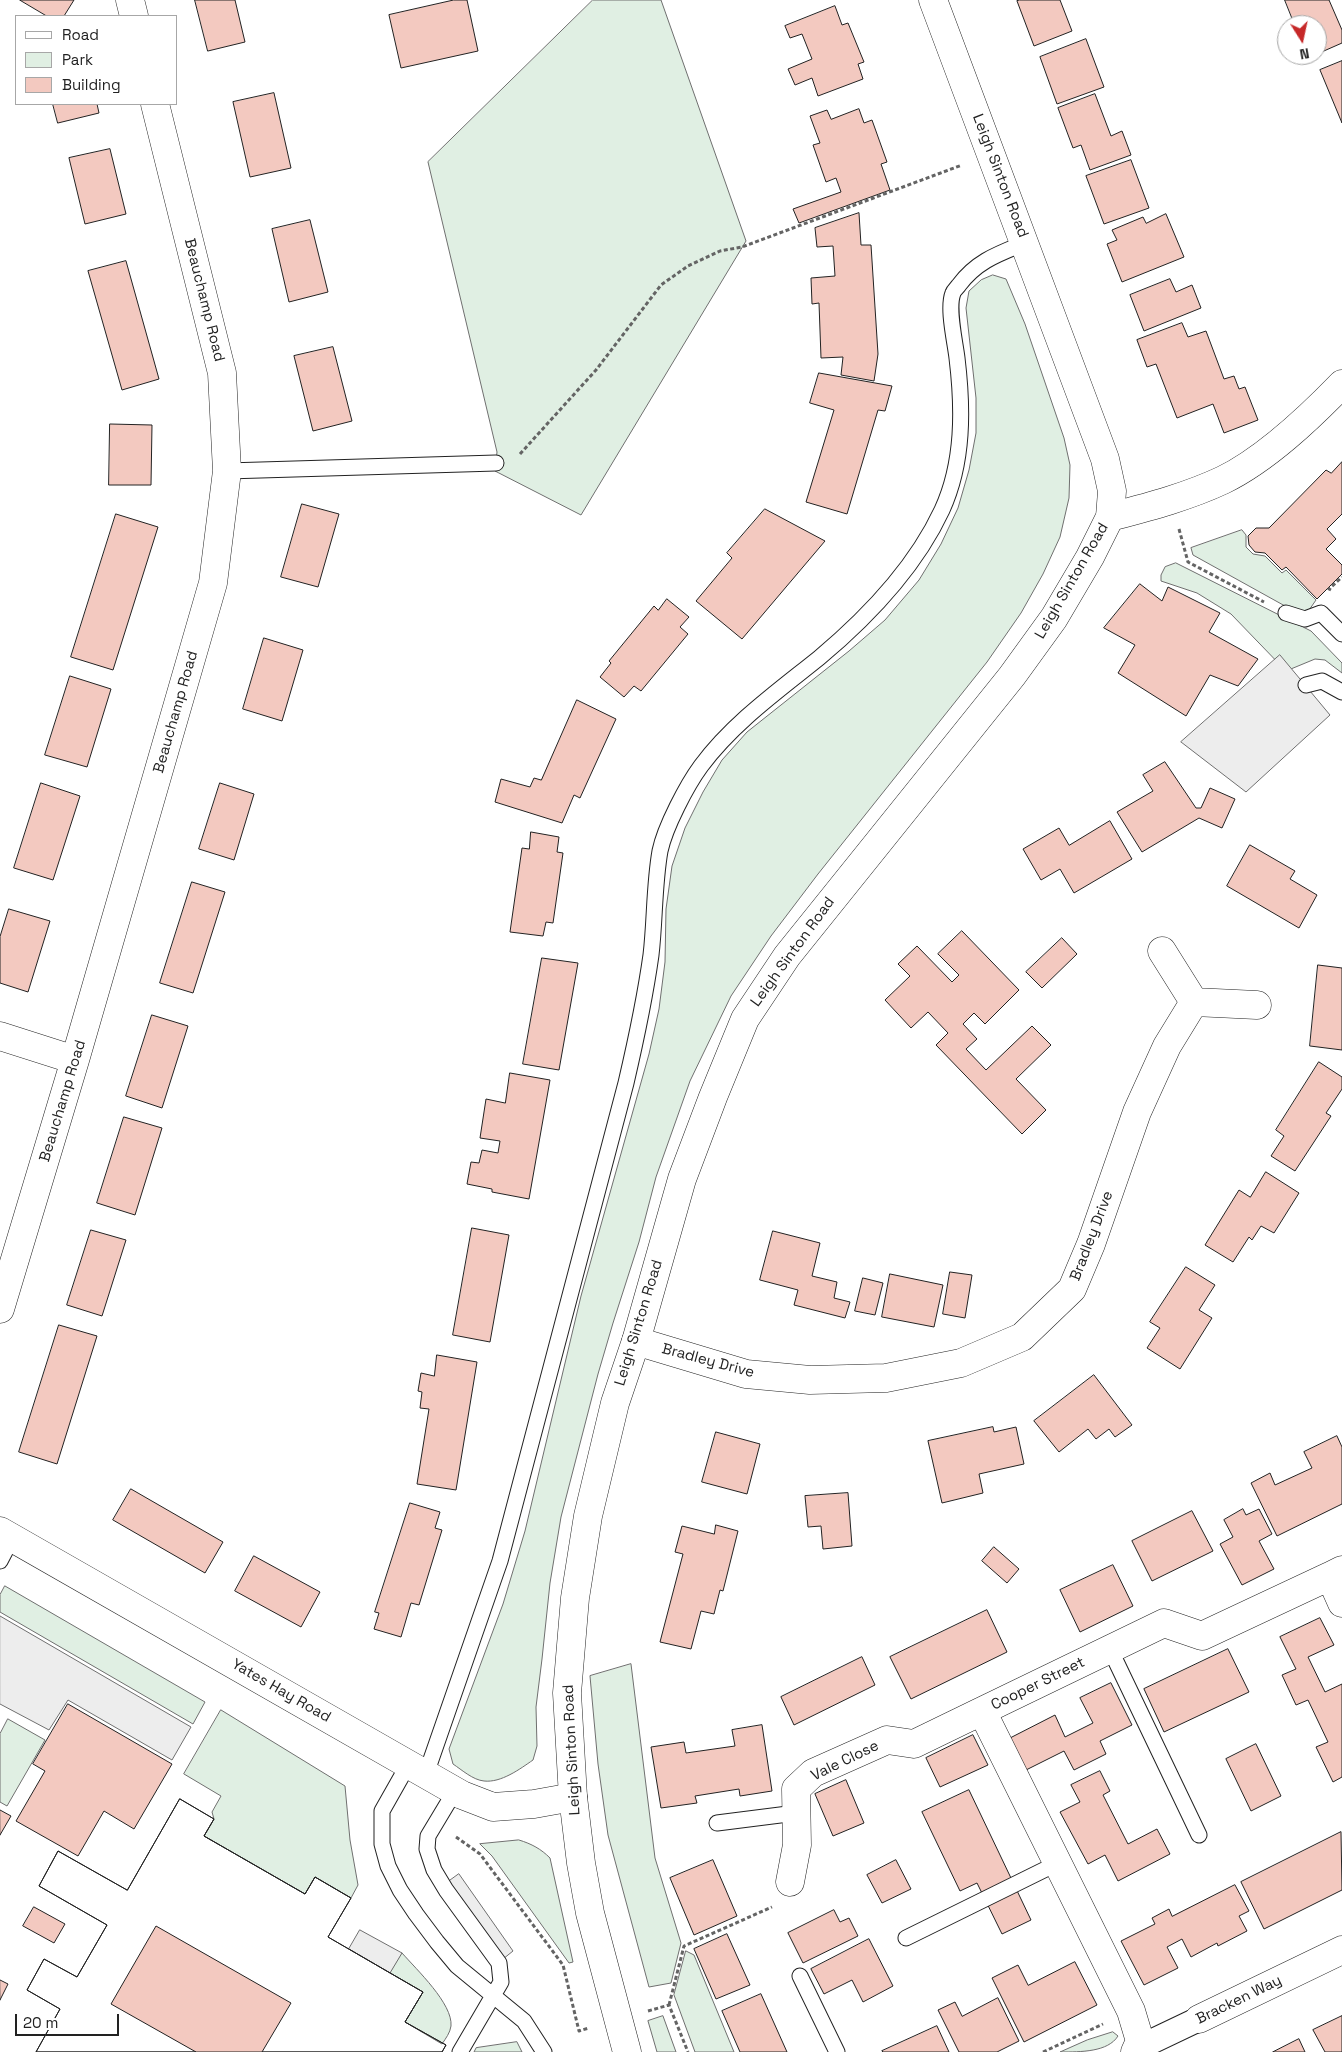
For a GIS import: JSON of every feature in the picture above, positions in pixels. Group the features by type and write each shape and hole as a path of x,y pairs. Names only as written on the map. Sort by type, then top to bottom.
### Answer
{"street":[{"path":"130,0 134,15"},
{"name":"Leigh Sinton Road","path":"627,2052 590,1913 581,1864 574,1797 567,1693 575,1598 588,1516 615,1403 636,1341 682,1179 712,1096 745,1019 787,956 1012,676 1054,618 1090,557 1110,517 1112,491 1105,459 933,0"},
{"name":"Beauchamp Road","path":"0,1309 75,1060 213,582 227,471 222,373 155,105"},
{"path":"1110,517 1171,501 1224,480 1270,450 1313,414 1342,384"},
{"path":"1162,951 1194,1002 1257,1005"},
{"name":"Bradley Drive","path":"636,1341 746,1374 810,1380 886,1378 961,1363 1022,1337 1072,1289 1092,1244 1137,1112 1167,1046 1194,1002"},
{"path":"0,1036 75,1060"},
{"name":"Yates Hay Road","path":"4,1543 455,1791 493,1807 534,1804 574,1797"},
{"path":"1336,1573 1342,1603"},
{"name":"Cooper Street","path":"1136,2050 1140,2040 1131,2011 982,1711 1164,1623 1202,1636 1336,1573"},
{"name":"Vale Close","path":"790,1882 796,1845 796,1789 813,1773 887,1740 914,1744 982,1711"},
{"name":"Bracken Way","path":"1136,2050 1342,1950"}],"lane":[{"path":"544,2052 524,2022 458,1966 410,1906 388,1866 382,1844 382,1811 417,1770 500,1561 626,1082 644,1005 661,849 676,810 701,766 738,724 854,627 895,584 922,547 943,509 957,468 960,428 960,384 952,308 953,293 966,276 985,259 1025,243"},
{"path":"227,471 496,464"},
{"path":"1286,613 1305,619 1321,613 1342,634"},
{"path":"1306,685 1322,681 1342,692"},
{"path":"1110,1649 1199,1835"},
{"path":"455,1791 428,1836 427,1849 434,1870 446,1890 499,1963 501,1982 460,2052"},
{"path":"717,1822 796,1813"},
{"path":"906,1938 1058,1863"},
{"path":"800,1976 837,2052"}],"path":[{"path":"496,464 513,462 596,370 661,285 688,266 720,252 742,247 991,154"},
{"path":"1171,501 1188,562 1286,613"},
{"path":"1330,589 1342,577"},
{"path":"480,1854 563,1966"},
{"path":"669,2005 684,1946 780,1904 790,1882"},
{"path":"1043,2052 1131,2011"}],"green space":[{"path":"593,0 661,0 746,241 581,515 495,471 497,452 428,162"},
{"path":"993,275 1006,279 1025,324 1064,438 1070,465 1069,498 1060,537 1043,574 1021,613 987,662 771,936 731,996 690,1081 656,1177 639,1242 598,1374 561,1517 550,1583 536,1707 537,1746 533,1760 504,1778 490,1781 476,1779 453,1764 449,1749 503,1604 525,1531 581,1296 649,1054 659,1009 665,962 666,909 672,866 685,828 722,760 747,732 885,620 919,580 941,544 958,508 969,470 976,433 976,398 966,308 969,291 981,280"},
{"path":"1242,530 1246,535 1246,547 1253,554 1265,556 1282,573 1286,570 1316,600 1307,613 1285,606 1193,555 1191,548"},
{"path":"1176,563 1311,631 1342,663 1342,673 1325,660 1315,659 1286,671 1231,614 1197,593 1161,581 1161,575 1165,567"},
{"path":"5,1586 205,1702 193,1724 0,1612 0,1595"},
{"path":"631,1664 655,1858 681,1943 671,1983 649,1987 608,1835 598,1764 590,1676"},
{"path":"221,1710 345,1786 350,1840 358,1885 351,1898 315,1877 305,1894 204,1836 214,1819 212,1812 221,1796 184,1774"},
{"path":"8,1719 45,1740 7,1806 0,1802 0,1734"},
{"path":"519,1840 536,1847 550,1858 573,1962 569,1963 492,1856 480,1844"},
{"path":"686,1951 694,1955 734,2052 695,2052 674,1995"},
{"path":"402,1953 433,1988 450,2017 451,2026 449,2033 442,2044 405,2022 423,1992 390,1973"},
{"path":"663,2016 676,2052 657,2052 648,2021"},
{"path":"1113,2032 1118,2036 1108,2045 1101,2048 1060,2052 1087,2040"},
{"path":"517,2042 522,2052 474,2052 476,2048"}],"shaded area":[{"path":"1280,655 1330,715 1246,792 1181,742"},
{"path":"0,1616 191,1727 172,1760 68,1700 49,1730 0,1704"},
{"path":"459,1874 513,1951 503,1959 448,1882"},
{"path":"360,1930 402,1953 390,1973 349,1949"}],"building":[{"path":"20,0 74,0 65,15 45,15"},
{"path":"195,0 235,0 245,42 208,51"},
{"path":"454,0 467,0 478,51 401,68 389,15"},
{"path":"1060,0 1072,31 1034,46 1017,1"},
{"path":"1285,0 1329,0 1342,30 1342,43 1327,50 1327,15 1291,15"},
{"path":"835,6 842,25 848,23 864,62 858,64 863,79 818,96 812,78 795,85 788,69 812,59 802,34 790,38 785,26"},
{"path":"1086,39 1104,87 1057,104 1040,57"},
{"path":"1342,61 1342,123 1320,70"},
{"path":"274,93 291,168 250,177 233,102"},
{"path":"1095,94 1111,136 1122,131 1131,155 1090,170 1081,145 1073,148 1058,108"},
{"path":"53,105 97,105 99,113 58,123"},
{"path":"859,109 864,123 872,120 887,162 881,164 890,190 799,223 793,209 841,192 836,178 826,182 813,145 820,143 810,116 827,110 831,119"},
{"path":"110,149 126,214 85,224 69,158"},
{"path":"1131,160 1149,208 1104,224 1086,176"},
{"path":"859,213 861,245 871,245 878,354 874,381 841,375 843,357 821,358 819,303 812,304 811,278 835,276 833,246 817,247 815,228"},
{"path":"1166,214 1184,257 1122,282 1107,244 1117,240 1112,230 1143,217 1146,223"},
{"path":"310,220 328,292 289,302 272,229"},
{"path":"126,261 159,379 122,390 88,271"},
{"path":"1170,279 1176,292 1192,285 1201,308 1144,331 1130,295"},
{"path":"1182,323 1188,337 1206,331 1224,379 1234,376 1239,389 1245,387 1258,420 1224,433 1213,404 1177,418 1156,364 1147,367 1137,340"},
{"path":"333,347 352,421 313,431 294,356"},
{"path":"819,373 892,386 885,411 878,410 847,514 806,502 834,410 810,403"},
{"path":"110,424 152,425 151,485 109,485"},
{"path":"1342,462 1342,514 1327,529 1336,539 1326,549 1342,565 1342,574 1317,599 1286,567 1282,570 1265,553 1255,552 1249,545 1248,536 1256,528 1269,528 1326,470 1331,473"},
{"path":"302,504 339,514 318,587 281,577"},
{"path":"765,509 825,541 742,639 696,601 732,558 727,553"},
{"path":"116,514 158,527 113,670 71,657"},
{"path":"1140,584 1162,601 1168,587 1220,613 1209,632 1258,659 1238,686 1210,675 1186,716 1118,673 1135,645 1104,628"},
{"path":"667,599 689,617 680,627 688,634 641,691 634,686 624,697 600,677 611,663 609,661 654,606 658,610"},
{"path":"264,638 303,650 282,721 243,709"},
{"path":"70,676 111,689 87,767 45,755"},
{"path":"577,700 616,719 580,798 574,795 562,823 495,802 501,779 530,787 534,778 541,780"},
{"path":"1165,762 1196,808 1201,808 1210,788 1235,799 1222,828 1199,818 1142,852 1117,812 1153,791 1143,775"},
{"path":"41,783 80,796 53,880 14,868"},
{"path":"220,783 254,794 234,860 199,849"},
{"path":"1110,821 1132,859 1074,893 1060,869 1041,880 1023,849 1059,828 1069,845"},
{"path":"531,832 559,837 557,852 563,853 553,923 546,922 543,936 510,932 522,848 529,849"},
{"path":"1250,845 1295,871 1290,879 1317,895 1299,928 1227,886"},
{"path":"192,882 225,892 193,993 160,983"},
{"path":"9,909 50,921 28,992 0,983 0,937"},
{"path":"962,931 1019,990 985,1024 974,1013 963,1024 977,1039 966,1049 986,1070 1032,1026 1051,1045 1016,1079 1046,1110 1022,1134 936,1045 948,1033 928,1012 911,1028 885,1000 910,976 898,964 917,946 952,982 959,975 938,954"},
{"path":"1062,938 1077,954 1042,988 1026,972"},
{"path":"542,958 578,963 559,1070 523,1064"},
{"path":"1318,965 1342,968 1342,1050 1310,1046"},
{"path":"152,1015 188,1026 162,1108 126,1096"},
{"path":"1319,1062 1342,1077 1342,1089 1326,1113 1331,1116 1295,1171 1271,1156 1284,1136 1276,1130"},
{"path":"510,1073 550,1080 529,1199 492,1192 492,1189 467,1184 471,1162 479,1163 482,1150 498,1153 500,1141 480,1138 486,1099 505,1103"},
{"path":"124,1117 162,1128 135,1215 97,1203"},
{"path":"1266,1172 1299,1193 1274,1233 1261,1226 1252,1240 1249,1237 1233,1262 1205,1245 1239,1190 1250,1197"},
{"path":"472,1228 509,1235 490,1342 453,1335"},
{"path":"91,1230 126,1240 102,1316 67,1305"},
{"path":"773,1231 820,1243 812,1276 837,1282 834,1298 850,1302 845,1318 794,1305 798,1290 760,1280"},
{"path":"1186,1267 1215,1285 1199,1310 1212,1318 1180,1369 1147,1348 1160,1328 1150,1322"},
{"path":"950,1272 972,1275 965,1318 943,1314"},
{"path":"890,1274 943,1285 934,1327 882,1317"},
{"path":"863,1278 883,1283 875,1315 855,1311"},
{"path":"59,1325 97,1336 57,1464 19,1452"},
{"path":"437,1355 477,1362 456,1490 417,1484 429,1409 420,1408 422,1392 418,1391 421,1373 434,1376"},
{"path":"1094,1375 1132,1425 1115,1437 1109,1429 1096,1439 1088,1429 1059,1452 1034,1421"},
{"path":"993,1427 994,1432 1016,1427 1024,1464 979,1474 983,1493 942,1503 928,1441"},
{"path":"716,1432 760,1444 747,1494 702,1482"},
{"path":"1337,1436 1342,1447 1342,1504 1277,1536 1251,1483 1270,1473 1275,1485 1312,1468 1304,1452"},
{"path":"131,1489 223,1542 205,1573 113,1520"},
{"path":"848,1493 852,1546 823,1549 821,1526 808,1527 805,1496"},
{"path":"410,1503 440,1512 435,1528 442,1530 419,1605 411,1603 401,1637 374,1629 379,1613 375,1612"},
{"path":"1243,1509 1246,1515 1259,1509 1272,1534 1259,1541 1274,1569 1242,1585 1220,1544 1233,1537 1224,1520"},
{"path":"1192,1511 1213,1551 1152,1581 1132,1541"},
{"path":"716,1525 738,1531 723,1591 720,1590 714,1614 701,1611 691,1649 660,1642 683,1554 675,1552 682,1526 714,1534"},
{"path":"994,1547 1019,1569 1007,1583 982,1561"},
{"path":"254,1556 320,1592 301,1627 235,1591"},
{"path":"1113,1565 1133,1606 1080,1632 1060,1590"},
{"path":"987,1610 1007,1652 911,1699 890,1657"},
{"path":"1320,1618 1334,1645 1308,1657 1325,1692 1342,1684 1342,1777 1333,1782 1316,1747 1328,1742 1308,1700 1296,1705 1282,1675 1296,1669 1280,1637"},
{"path":"1228,1649 1249,1692 1164,1732 1144,1689"},
{"path":"862,1657 875,1685 794,1725 781,1697"},
{"path":"1111,1683 1132,1725 1100,1741 1106,1754 1074,1770 1064,1751 1026,1770 1010,1738 1055,1715 1065,1737 1093,1723 1080,1698"},
{"path":"68,1704 172,1764 134,1829 104,1811 78,1856 16,1821 45,1771 33,1764"},
{"path":"762,1725 772,1791 740,1796 739,1789 695,1796 697,1803 661,1808 651,1747 684,1742 686,1753 735,1746 732,1730"},
{"path":"973,1735 988,1765 940,1787 926,1758"},
{"path":"1256,1744 1281,1796 1251,1811 1226,1759"},
{"path":"1100,1771 1110,1791 1103,1795 1128,1844 1157,1829 1170,1854 1118,1881 1105,1855 1088,1864 1060,1812 1080,1802 1071,1785"},
{"path":"846,1780 864,1823 833,1836 815,1794"},
{"path":"969,1790 1031,1920 1002,1934 977,1883 960,1891 922,1812"},
{"path":"180,1799 214,1819 204,1836 305,1894 315,1877 351,1898 328,1937 423,1992 405,2022 446,2045 442,2052 262,2052 291,2003 156,1926 111,2004 196,2052 36,2052 60,2009 27,1990 44,1959 77,1977 107,1925 39,1886 58,1851 127,1890"},
{"path":"180,1799 214,1819 204,1836 305,1894 315,1877 351,1898 328,1937 423,1992 405,2022 446,2045 442,2052 36,2052 60,2009 27,1990 44,1959 77,1977 107,1925 39,1886 58,1851 127,1890"},
{"path":"0,1810 11,1816 0,1835"},
{"path":"1341,1832 1342,1890 1264,1929 1241,1882"},
{"path":"713,1860 737,1916 694,1935 670,1878"},
{"path":"896,1860 911,1889 882,1903 867,1875"},
{"path":"1235,1885 1249,1911 1239,1916 1247,1931 1218,1946 1217,1943 1191,1957 1182,1939 1167,1947 1178,1968 1144,1985 1121,1941 1155,1924 1152,1918 1169,1909 1172,1916"},
{"path":"34,1907 65,1924 54,1943 23,1926"},
{"path":"834,1910 840,1922 849,1918 858,1936 803,1963 788,1933"},
{"path":"727,1934 750,1985 716,1999 694,1949"},
{"path":"869,1939 893,1986 863,2002 852,1980 824,1994 811,1969"},
{"path":"1075,1962 1097,2005 1024,2042 992,1978 1018,1965 1028,1985"},
{"path":"0,1980 8,1984 0,2000"},
{"path":"761,1994 787,2052 740,2052 722,2011"},
{"path":"998,1998 1019,2041 997,2052 959,2052 938,2010 955,2002 962,2016"},
{"path":"1342,2016 1342,2052 1325,2052 1313,2030"},
{"path":"937,2026 949,2052 882,2051"},
{"path":"1299,2039 1305,2052 1273,2052"}]}
